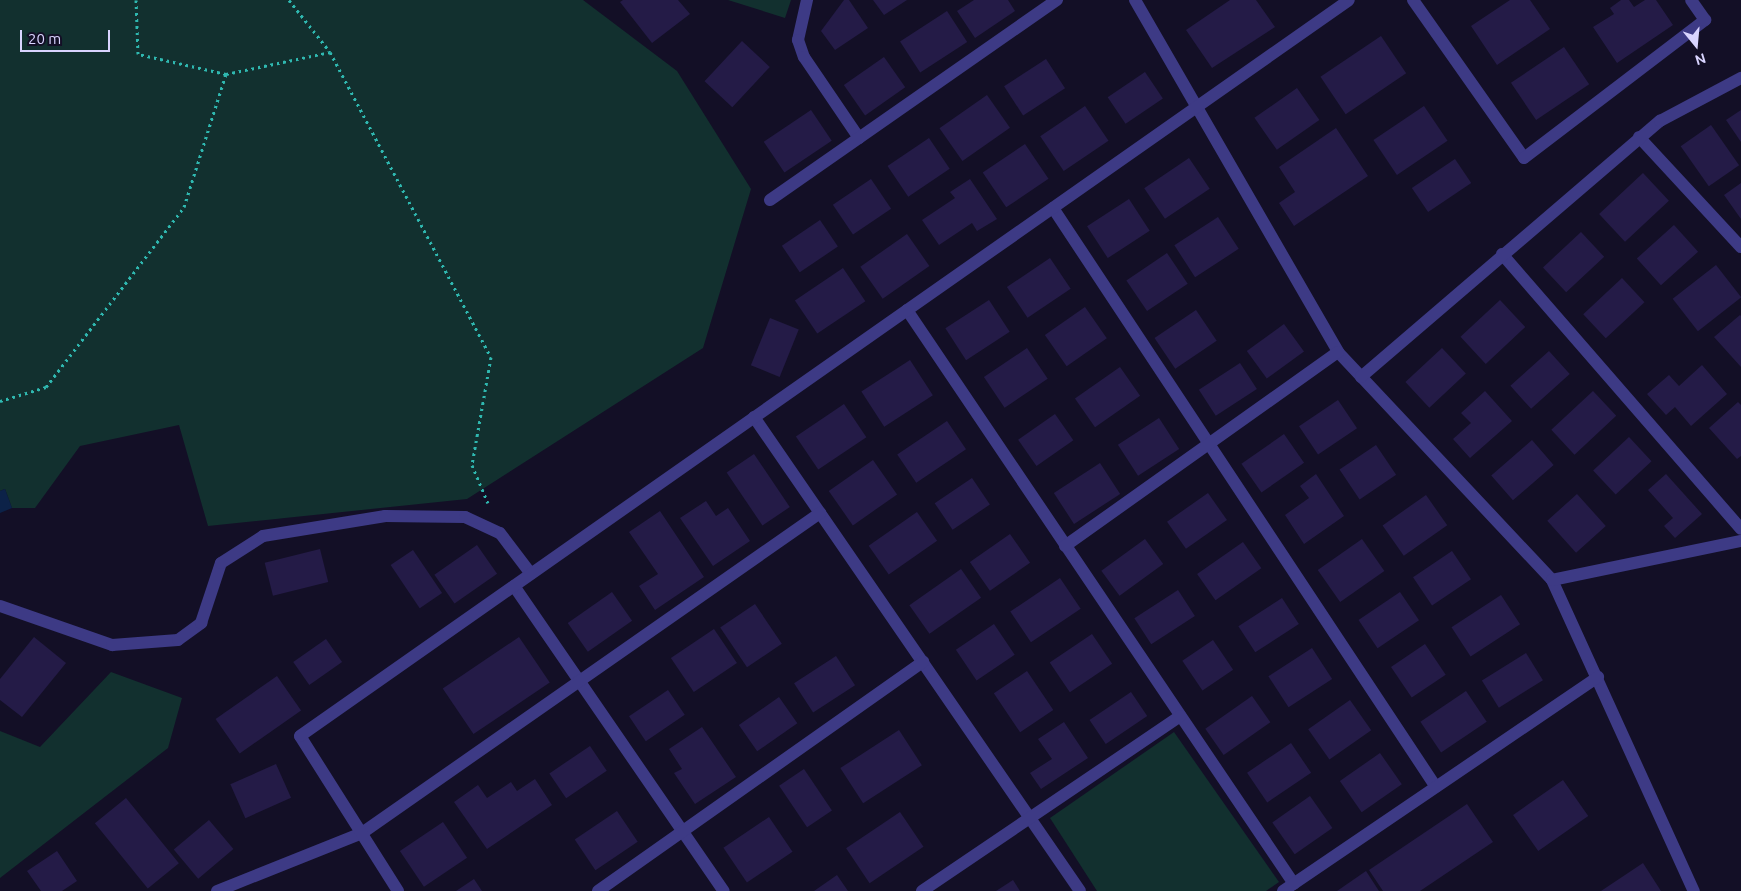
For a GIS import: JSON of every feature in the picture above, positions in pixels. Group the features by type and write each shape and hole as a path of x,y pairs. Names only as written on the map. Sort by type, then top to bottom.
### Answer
{"street":[{"path":"807,0 798,40 804,57 859,138"},
{"path":"770,200 1057,0"},
{"path":"1135,0 1338,352 1552,580 1598,676 1694,891"},
{"path":"398,891 300,736 1349,0"},
{"path":"1413,0 1524,158 1704,20 1690,0"},
{"path":"1361,377 1660,120 1741,78"},
{"path":"1639,137 1741,247"},
{"path":"1053,208 1208,446 1436,787"},
{"path":"1502,254 1741,529"},
{"path":"906,310 1294,884"},
{"path":"1065,546 1338,352"},
{"path":"754,417 1080,891"},
{"path":"217,891 362,833 820,513"},
{"path":"0,606 112,645 178,640 201,623 222,563 263,536 385,516 465,517 500,533 531,574"},
{"path":"1552,580 1741,541"},
{"path":"514,586 724,891"},
{"path":"598,891 923,662"},
{"path":"1282,891 1598,676"},
{"path":"922,891 1180,716"}],"path":[{"path":"136,0 138,54 226,74 330,52"},
{"path":"289,0 330,52 490,357 472,465 500,533"},
{"path":"0,402 46,387 184,207 226,74"}],"green space":[{"path":"0,0 583,0 677,71 751,189 703,348 467,499 208,526 179,425 80,446 35,508 12,508 5,489 0,491"},
{"path":"728,0 791,0 785,18"},
{"path":"111,672 182,698 168,748 0,878 0,731 40,747"},
{"path":"1174,732 1279,882 1266,891 1097,891 1050,818"}],"water":[{"path":"5,489 12,508 0,513 0,491"}],"building":[{"path":"623,0 678,0 690,14 652,43 620,2"},
{"path":"844,0 849,0 868,28 835,50 821,31"},
{"path":"873,0 907,0 884,15"},
{"path":"974,0 1008,0 1015,11 975,38 957,11"},
{"path":"1230,0 1256,0 1275,27 1212,68 1186,30"},
{"path":"1510,0 1530,0 1550,29 1497,65 1471,26"},
{"path":"1621,0 1629,0 1634,7 1645,0 1656,0 1673,25 1617,63 1593,27 1614,14 1610,8"},
{"path":"947,11 967,42 920,73 900,41"},
{"path":"1381,36 1406,73 1346,114 1320,77"},
{"path":"742,41 770,67 732,107 704,81"},
{"path":"1564,47 1589,84 1536,120 1511,83"},
{"path":"884,57 905,87 865,115 844,85"},
{"path":"1046,59 1065,88 1023,116 1004,86"},
{"path":"1145,72 1163,99 1126,124 1108,97"},
{"path":"1297,88 1319,120 1277,150 1254,118"},
{"path":"987,95 1010,128 962,161 939,128"},
{"path":"1085,106 1108,141 1064,171 1040,136"},
{"path":"1424,106 1447,141 1397,175 1373,140"},
{"path":"811,110 832,141 784,173 764,142"},
{"path":"1741,110 1741,142 1726,120"},
{"path":"1711,125 1739,165 1709,186 1681,146"},
{"path":"1336,128 1368,176 1294,226 1279,203 1295,192 1279,167"},
{"path":"929,138 950,169 908,197 888,166"},
{"path":"1025,144 1048,179 1006,207 983,173"},
{"path":"1189,158 1210,189 1165,219 1144,188"},
{"path":"1455,159 1471,183 1428,212 1412,188"},
{"path":"1643,173 1669,201 1625,242 1599,214"},
{"path":"871,179 891,209 853,235 833,205"},
{"path":"970,179 997,219 977,231 972,223 939,245 922,220 955,198 950,192"},
{"path":"1741,183 1741,219 1724,195"},
{"path":"1129,199 1150,231 1108,258 1087,226"},
{"path":"1218,217 1239,249 1195,277 1174,245"},
{"path":"820,220 838,247 800,272 782,246"},
{"path":"1674,225 1698,252 1661,285 1637,258"},
{"path":"1581,232 1604,257 1566,292 1543,267"},
{"path":"907,234 929,266 883,299 860,267"},
{"path":"1167,253 1188,284 1147,311 1126,280"},
{"path":"1050,258 1071,289 1028,318 1007,287"},
{"path":"1716,265 1741,297 1698,331 1673,299"},
{"path":"843,268 865,301 817,334 795,300"},
{"path":"1622,278 1645,302 1606,338 1583,314"},
{"path":"989,300 1010,332 966,360 945,328"},
{"path":"1500,300 1525,327 1486,364 1461,337"},
{"path":"1085,307 1107,338 1067,366 1045,335"},
{"path":"1196,310 1217,341 1175,369 1155,338"},
{"path":"1741,316 1741,367 1714,337"},
{"path":"770,318 799,330 780,377 751,365"},
{"path":"1284,324 1304,352 1267,379 1247,351"},
{"path":"1027,348 1048,379 1005,408 984,377"},
{"path":"1442,348 1466,374 1429,408 1405,382"},
{"path":"1549,351 1570,374 1531,409 1510,386"},
{"path":"910,360 933,395 884,427 861,392"},
{"path":"1240,363 1257,389 1216,416 1199,390"},
{"path":"1702,365 1727,394 1691,426 1675,407 1666,415 1647,394 1669,375 1679,386"},
{"path":"1120,367 1140,396 1095,427 1075,399"},
{"path":"1485,391 1512,421 1470,458 1453,439 1471,423 1461,413"},
{"path":"1593,391 1616,416 1575,455 1551,430"},
{"path":"1338,400 1357,428 1318,454 1299,426"},
{"path":"1738,402 1741,405 1741,456 1737,459 1709,428"},
{"path":"844,404 866,437 818,470 796,436"},
{"path":"1055,414 1073,440 1036,466 1018,440"},
{"path":"1159,418 1179,449 1138,476 1118,445"},
{"path":"947,421 966,449 916,483 897,455"},
{"path":"1284,434 1304,463 1261,492 1241,464"},
{"path":"1629,437 1652,461 1616,495 1593,470"},
{"path":"1532,440 1554,465 1513,500 1491,475"},
{"path":"1376,445 1396,475 1360,499 1340,470"},
{"path":"754,454 790,507 762,526 727,472"},
{"path":"873,460 897,494 853,525 829,491"},
{"path":"1100,463 1120,494 1074,524 1054,493"},
{"path":"1316,474 1344,516 1304,544 1285,515 1309,498 1300,486"},
{"path":"1666,474 1702,514 1675,538 1664,526 1673,518 1648,490"},
{"path":"972,478 990,505 953,530 935,503"},
{"path":"1208,493 1227,520 1186,549 1167,522"},
{"path":"1577,494 1606,526 1576,553 1547,521"},
{"path":"1426,495 1447,525 1404,556 1383,525"},
{"path":"706,501 716,516 728,508 750,541 713,566 680,518"},
{"path":"660,511 704,577 655,610 639,586 658,574 629,532"},
{"path":"917,512 937,541 889,575 869,546"},
{"path":"1010,534 1030,563 990,591 970,562"},
{"path":"1145,539 1163,564 1120,596 1101,571"},
{"path":"1362,539 1384,571 1340,602 1318,570"},
{"path":"1243,542 1261,568 1215,600 1197,574"},
{"path":"477,545 497,574 454,603 434,575"},
{"path":"320,549 328,582 273,596 265,563"},
{"path":"413,550 442,593 420,608 391,565"},
{"path":"1452,551 1471,579 1432,605 1413,577"},
{"path":"961,569 981,598 929,634 909,605"},
{"path":"1060,578 1081,609 1031,642 1010,612"},
{"path":"1178,590 1195,616 1151,644 1134,618"},
{"path":"612,592 632,621 588,652 568,623"},
{"path":"1400,592 1419,620 1378,648 1359,620"},
{"path":"1501,595 1520,624 1471,656 1452,627"},
{"path":"1282,598 1299,624 1255,652 1238,626"},
{"path":"755,604 782,644 747,667 720,627"},
{"path":"994,624 1015,655 977,680 956,650"},
{"path":"714,629 737,663 694,692 671,658"},
{"path":"1092,634 1112,664 1070,692 1050,663"},
{"path":"34,637 66,663 22,717 0,700 0,679"},
{"path":"519,637 550,683 473,734 443,688"},
{"path":"326,639 342,662 309,685 293,662"},
{"path":"1213,640 1233,670 1202,691 1182,661"},
{"path":"1425,644 1446,675 1412,698 1391,667"},
{"path":"1312,648 1332,679 1289,707 1268,676"},
{"path":"1526,653 1543,680 1499,708 1482,681"},
{"path":"836,656 855,685 813,713 794,683"},
{"path":"1027,671 1053,710 1020,732 994,693"},
{"path":"277,676 301,710 240,753 216,719"},
{"path":"668,690 685,715 646,741 629,716"},
{"path":"1466,691 1487,722 1441,752 1420,722"},
{"path":"1131,692 1147,716 1106,744 1090,720"},
{"path":"1252,696 1270,722 1224,755 1205,729"},
{"path":"779,697 797,723 757,751 739,725"},
{"path":"1350,700 1371,730 1329,760 1308,729"},
{"path":"1064,722 1088,758 1041,789 1030,773 1052,759 1038,739"},
{"path":"702,727 736,777 695,804 674,773 682,769 669,749"},
{"path":"899,730 922,765 863,803 840,768"},
{"path":"1291,743 1311,773 1267,802 1247,773"},
{"path":"590,746 607,771 566,798 549,773"},
{"path":"1380,753 1402,784 1362,812 1340,781"},
{"path":"276,764 291,798 245,818 230,784"},
{"path":"804,769 832,810 807,827 779,786"},
{"path":"535,779 552,805 487,849 454,802 478,785 487,798 511,782 517,791"},
{"path":"1563,780 1588,816 1538,851 1513,815"},
{"path":"1310,796 1332,828 1295,854 1272,822"},
{"path":"126,798 179,863 148,888 95,823"},
{"path":"1467,804 1493,842 1420,891 1383,891 1369,870"},
{"path":"617,811 638,842 595,870 575,840"},
{"path":"900,812 923,847 870,883 846,848"},
{"path":"769,817 792,852 747,883 723,848"},
{"path":"209,820 233,849 198,879 174,850"},
{"path":"443,822 467,858 424,887 400,851"},
{"path":"57,851 77,881 62,891 41,891 27,871"},
{"path":"1643,863 1661,891 1601,891"},
{"path":"1366,871 1379,891 1337,891"},
{"path":"837,875 848,891 814,891"},
{"path":"474,879 482,891 456,891"},
{"path":"1013,880 1020,891 996,891"}]}
